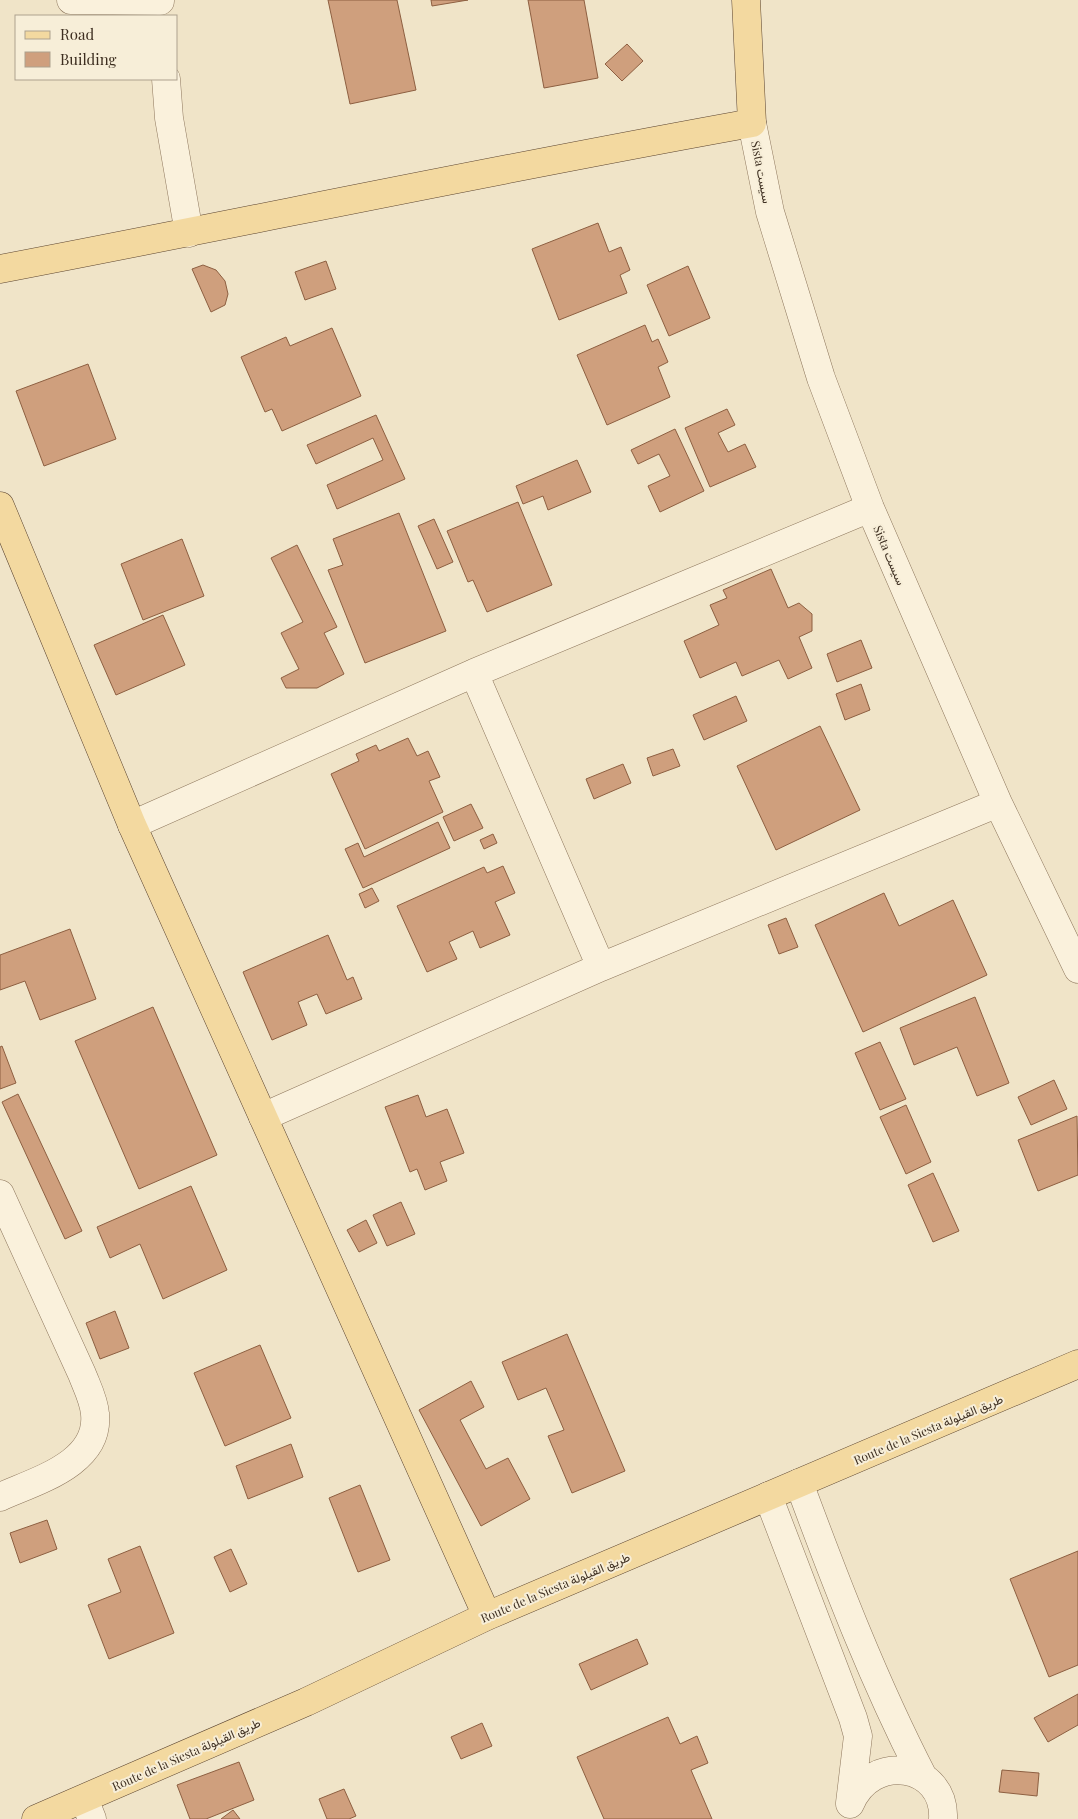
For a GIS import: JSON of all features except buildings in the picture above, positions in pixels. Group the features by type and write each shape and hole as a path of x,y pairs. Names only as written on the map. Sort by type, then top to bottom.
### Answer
{"main road":[{"path":"0,269 388,192 752,123 746,0"},
{"path":"0,506 132,825 487,1616"},
{"name":"Route de la Siesta طريق القيلولة","path":"36,1819 88,1809 487,1616 1078,1364"}],"street":[{"path":"70,0 160,6"},
{"path":"166,80 169,118 189,233"},
{"name":"Sista سيست","path":"752,123 770,212 821,378 870,508 998,803 1078,969"},
{"path":"132,825 474,673 870,508"},
{"path":"474,673 601,968"},
{"path":"263,1117 601,968 998,803"},
{"path":"0,1194 82,1374 93,1402 96,1416 88,1445 81,1455 60,1471 0,1497"},
{"path":"799,1483 852,1625 891,1715 923,1777 936,1791 944,1809 943,1819"},
{"path":"768,1496 853,1718 858,1736 849,1811"},
{"path":"849,1811 859,1787 872,1776 889,1770 906,1770 923,1777"}]}
